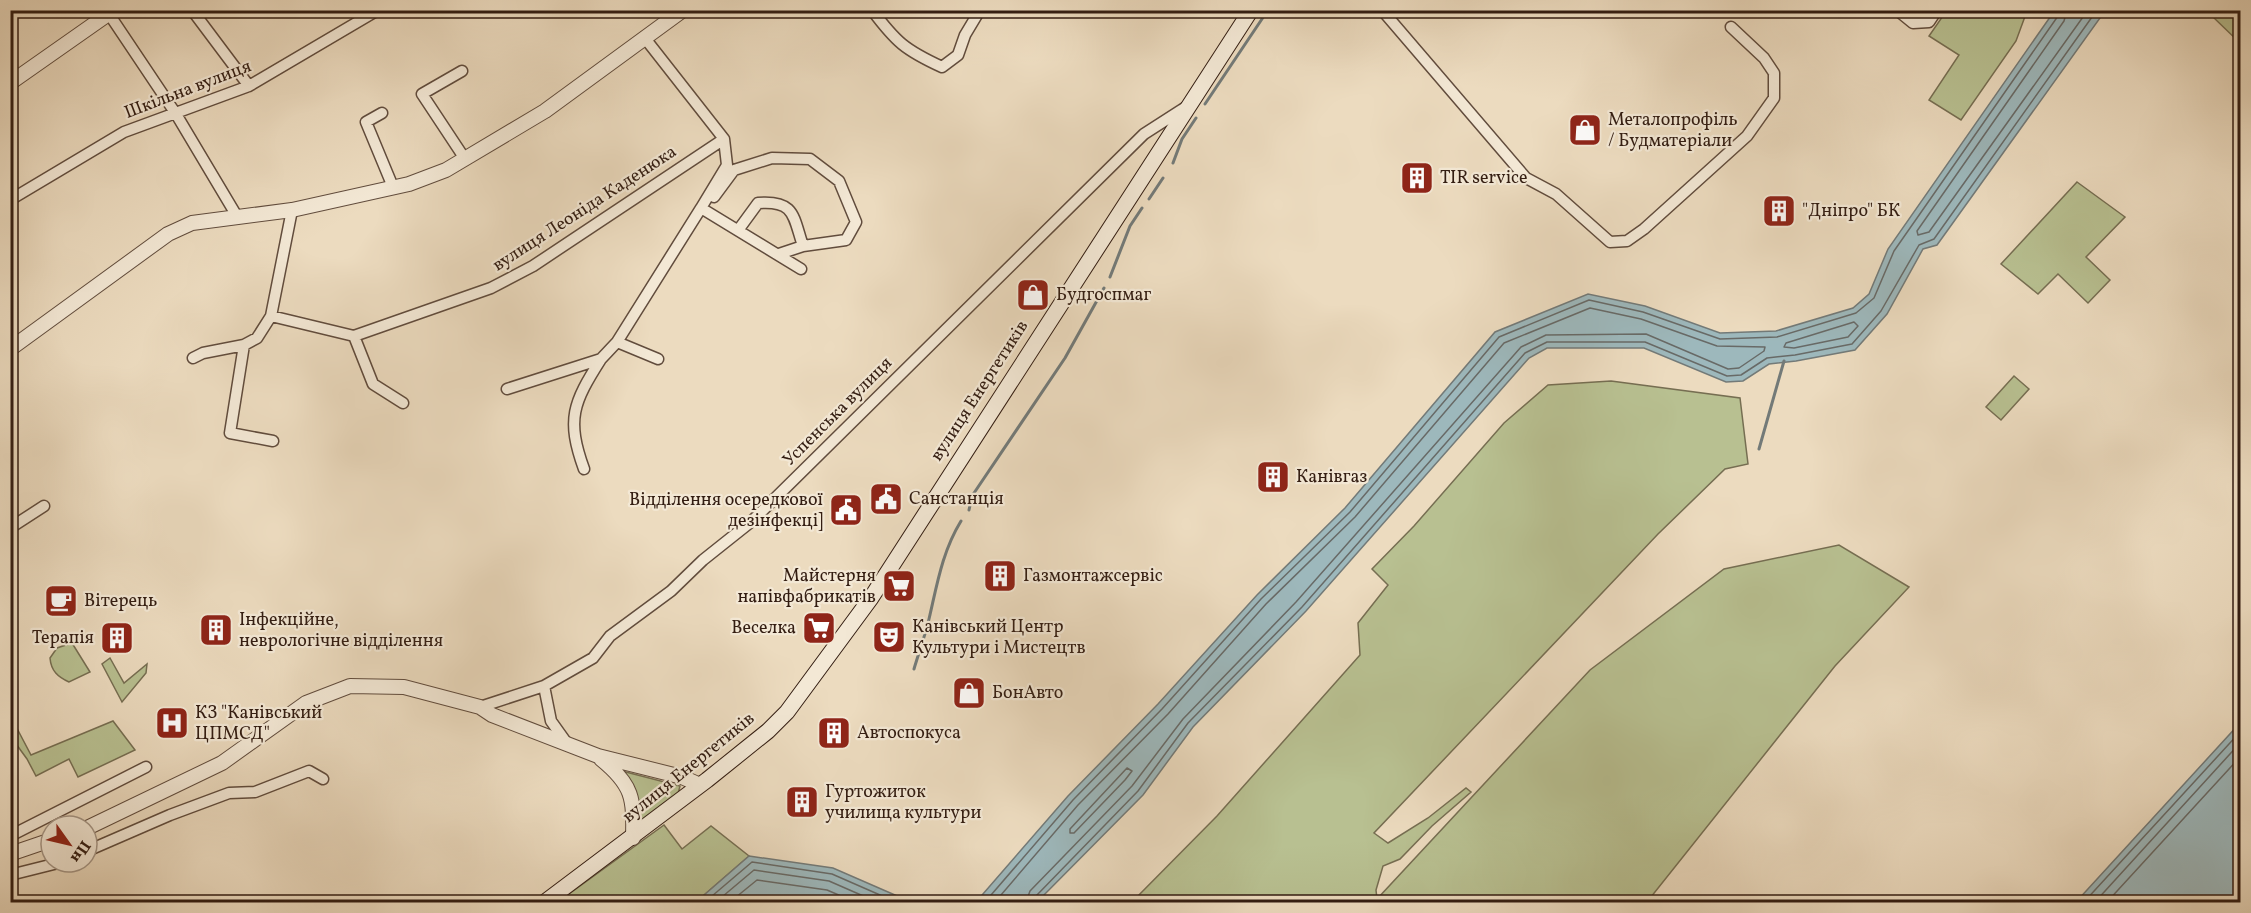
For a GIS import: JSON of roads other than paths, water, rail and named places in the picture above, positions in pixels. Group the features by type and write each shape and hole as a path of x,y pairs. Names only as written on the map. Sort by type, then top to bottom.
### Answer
{"main road":[{"name":"вулиця Енергетиків","path":"545,903 633,838 768,731 817,673 871,598 1251,10"}],"street":[{"path":"192,10 249,86"},
{"name":"Шкільна вулиця","path":"10,200 124,132 249,86 378,10"},
{"path":"10,349 168,234 192,223 292,210 393,187 446,170 545,111 683,10"},
{"path":"872,10 896,41 913,54 942,66 958,55 980,10"},
{"path":"1382,10 1526,178 1556,194 1611,242 1627,241 1644,229 1747,136 1774,98 1774,73 1764,58 1731,27"},
{"path":"1897,10 1912,23 1929,22 1937,10"},
{"path":"10,83 111,12 176,114 238,218"},
{"path":"584,469 574,441 573,412 585,384 601,359 617,342 727,165 724,139 644,37"},
{"path":"462,71 422,94 465,159"},
{"name":"Успенська вулиця","path":"480,707 544,686 593,658 610,636 671,591 703,560 748,525 1144,134 1189,105"},
{"path":"382,112 366,122 393,187"},
{"name":"вулиця Леоніда Каденюка","path":"354,336 491,288 533,266 724,139"},
{"path":"714,198 734,170 772,158 810,159 839,181 856,222 846,240 803,246 779,254"},
{"path":"738,229 758,202 777,201 792,212 803,246"},
{"path":"701,208 801,268"},
{"path":"193,358 203,352 244,345 257,338 271,316 292,210"},
{"path":"271,316 354,336 373,384 403,403"},
{"path":"617,342 658,359"},
{"path":"244,345 231,433 273,441"},
{"path":"507,389 601,359"},
{"path":"10,528 44,506"},
{"path":"99,822 222,762 306,704 350,686 404,687 480,707 492,715 598,756 682,777 700,785"},
{"path":"544,686 551,722 566,742"},
{"path":"598,756 619,774 634,801 633,838"},
{"path":"10,836 146,767"},
{"path":"99,846 170,815 229,793 255,792 309,771 323,779"},
{"path":"10,854 39,844"},
{"path":"10,875 39,868"}],"water":[{"path":"2055,10 2105,11 1937,245 1923,249 1887,314 1855,350 1769,364 1743,381 1726,382 1644,348 1547,348 1529,358 1306,611 1193,727 1143,795 1037,902 976,902 1068,796 1158,704 1257,595 1345,508 1495,332 1588,294 1645,306 1720,333 1776,331 1853,308 1869,294 1888,249"},
{"path":"2240,723 2240,902 2076,902"},
{"path":"749,856 833,868 911,902 696,902"}],"waterway":[{"path":"1205,104 1268,10"},
{"path":"1173,163 1182,139 1196,118"},
{"path":"1149,199 1163,178"},
{"path":"1110,277 1130,226 1142,208"},
{"path":"969,510 972,496 1065,358 1104,288"},
{"path":"1759,449 1784,361"},
{"path":"914,669 945,557 961,521"}],"place":[{"name":"Металопрофіль / Будматеріали","path":"1585,130"},
{"name":"TIR service","path":"1417,178"},
{"name":"\"Дніпро\" БК","path":"1779,211"},
{"name":"Будгоспмаг","path":"1033,295"},
{"name":"Канівгаз","path":"1273,477"},
{"name":"Санстанція","path":"886,499"},
{"name":"Відділення осередкової дезінфекці]","path":"846,510"},
{"name":"Газмонтажсервіс","path":"1000,576"},
{"name":"Майстерня напівфабрикатів","path":"899,586"},
{"name":"Вітерець","path":"61,601"},
{"name":"Веселка","path":"819,628"},
{"name":"Інфекційне, неврологічне відділення","path":"216,630"},
{"name":"Канівський Центр Культури і Мистецтв","path":"889,637"},
{"name":"Терапія","path":"117,638"},
{"name":"БонАвто","path":"969,693"},
{"name":"КЗ \"Канівський ЦПМСД\"","path":"172,723"},
{"name":"Автоспокуса","path":"834,733"},
{"name":"Гуртожиток училища культури","path":"802,802"}]}
